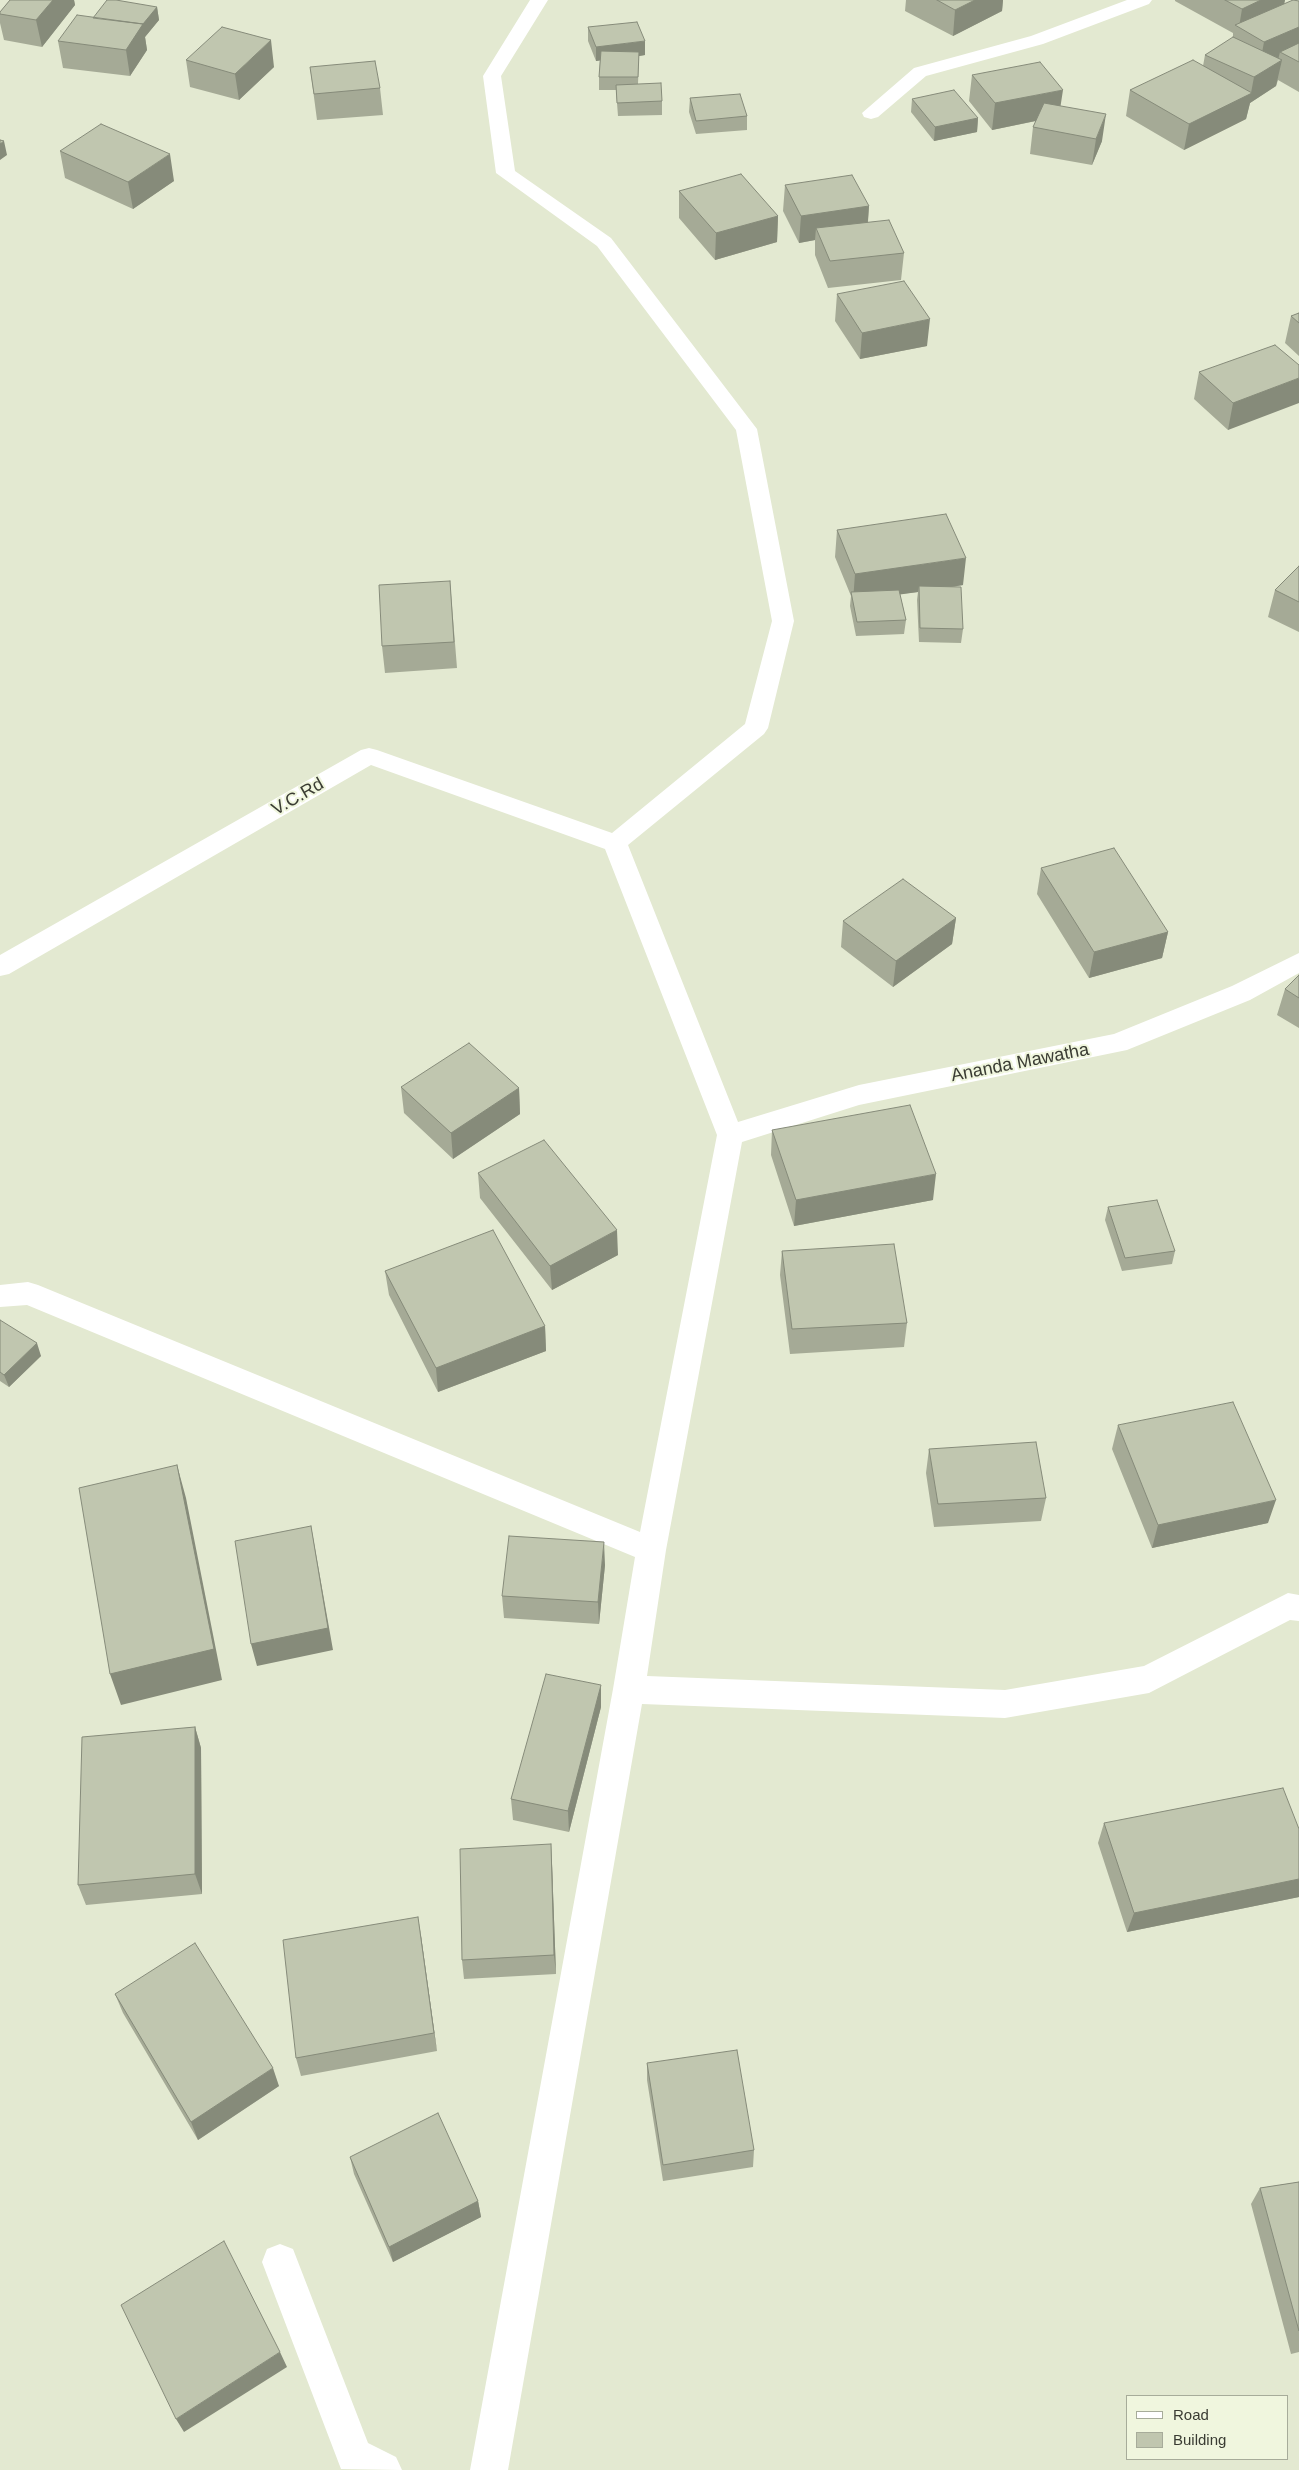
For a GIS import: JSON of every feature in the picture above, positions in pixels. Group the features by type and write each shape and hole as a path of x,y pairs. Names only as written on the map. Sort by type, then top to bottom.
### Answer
{"street":[{"path":"489,2470 629,1689 652,1550 730,1135 615,843 756,728 783,621 746,429 604,242 506,173 492,76 539,0"},
{"path":"870,113 920,72 1037,40 1143,0"},
{"name":"V.C.Rd","path":"0,967 369,756 615,843"},
{"name":"Ananda Mawatha","path":"730,1135 859,1095 1118,1043 1241,993 1299,962"},
{"path":"0,1296 28,1293 652,1550"},
{"path":"629,1689 1005,1704 1149,1679 1288,1606 1299,1608"},
{"path":"280,2262 354,2456 383,2470"}],"building":[{"path":"10,0 53,0 36,20 0,14"},
{"path":"107,0 157,7 143,24 93,18"},
{"path":"937,0 975,0 955,10"},
{"path":"1225,0 1261,0 1242,9"},
{"path":"1293,0 1299,1 1299,27 1264,42 1235,25"},
{"path":"77,15 143,24 126,50 58,41"},
{"path":"637,22 645,41 596,47 588,27"},
{"path":"222,27 271,40 235,74 186,60"},
{"path":"1233,37 1282,60 1254,77 1205,55"},
{"path":"1299,43 1299,62 1280,52"},
{"path":"601,51 639,52 638,77 599,77"},
{"path":"1193,60 1252,93 1189,124 1130,90"},
{"path":"375,61 380,88 314,94 310,67"},
{"path":"1040,62 1063,90 995,103 972,75"},
{"path":"661,83 662,101 617,103 616,85"},
{"path":"954,90 978,118 935,127 912,99"},
{"path":"740,94 747,116 696,121 690,98"},
{"path":"1044,103 1106,114 1096,139 1033,127"},
{"path":"101,124 170,154 128,182 60,151"},
{"path":"741,174 778,216 716,233 679,191"},
{"path":"852,175 869,206 801,216 785,185"},
{"path":"889,220 904,253 830,261 816,228"},
{"path":"904,281 930,319 862,333 837,294"},
{"path":"1299,313 1299,323 1291,316"},
{"path":"1275,345 1299,365 1299,378 1233,403 1199,372"},
{"path":"946,514 966,558 855,574 837,530"},
{"path":"1299,566 1299,602 1275,590"},
{"path":"450,581 454,642 382,646 379,585"},
{"path":"919,586 961,587 963,629 920,628"},
{"path":"899,590 906,620 857,622 851,592"},
{"path":"1114,848 1168,932 1094,952 1041,868"},
{"path":"903,879 956,918 896,961 843,921"},
{"path":"1299,975 1299,998 1285,989"},
{"path":"469,1043 519,1088 451,1133 401,1087"},
{"path":"910,1105 936,1174 796,1200 772,1130"},
{"path":"544,1140 617,1230 550,1266 478,1173"},
{"path":"1157,1200 1175,1251 1125,1258 1108,1207"},
{"path":"493,1230 545,1326 436,1368 385,1271"},
{"path":"894,1244 907,1323 792,1329 782,1251"},
{"path":"0,1320 37,1343 4,1375 0,1372"},
{"path":"1233,1402 1276,1500 1158,1525 1118,1425"},
{"path":"1036,1442 1046,1498 938,1504 929,1449"},
{"path":"177,1465 214,1649 110,1674 79,1488"},
{"path":"311,1526 328,1628 251,1644 235,1541"},
{"path":"509,1536 604,1542 598,1602 502,1596"},
{"path":"546,1674 601,1685 568,1811 511,1799"},
{"path":"195,1727 195,1874 78,1885 82,1737"},
{"path":"1283,1788 1299,1829 1299,1879 1134,1913 1104,1823"},
{"path":"551,1844 554,1955 462,1960 460,1849"},
{"path":"418,1917 434,2033 296,2058 283,1940"},
{"path":"195,1943 273,2068 191,2122 115,1994"},
{"path":"737,2050 754,2150 663,2165 647,2063"},
{"path":"438,2113 478,2201 389,2247 350,2157"},
{"path":"1299,2182 1299,2331 1260,2188"},
{"path":"224,2241 280,2352 176,2419 121,2305"}]}
